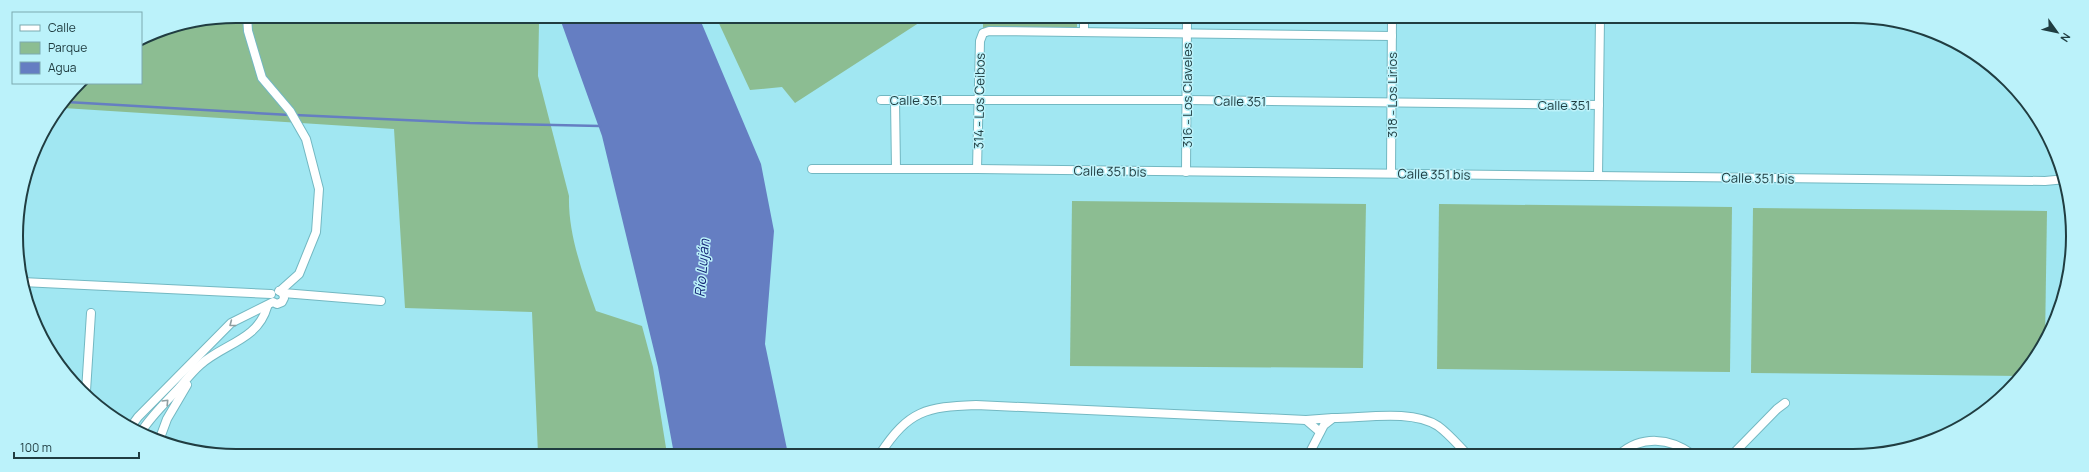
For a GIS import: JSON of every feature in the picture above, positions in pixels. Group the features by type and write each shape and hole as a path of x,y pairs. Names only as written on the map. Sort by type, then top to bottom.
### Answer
{"street":[{"path":"247,23 248,31 262,78 292,114 306,139 319,189 316,232 300,274 282,292"},
{"path":"1084,23 1084,31 1392,36"},
{"name":"316 - Los Claveles","path":"1186,172 1187,23"},
{"name":"318 - Los Lirios","path":"1391,173 1392,23"},
{"path":"1598,176 1600,23"},
{"name":"314 - Los Ceibos","path":"977,169 980,41 983,33 989,31 1084,31"},
{"name":"Calle 351","path":"881,100 1187,100 1392,104 1599,105"},
{"path":"895,100 896,169"},
{"name":"Calle 351 bis","path":"812,169 977,169 2059,180"},
{"path":"28,282 270,301"},
{"path":"134,423 138,417 198,362 250,334 258,326 276,290 282,292 381,301"},
{"path":"144,428 231,323 270,301"},
{"path":"86,388 91,313"},
{"path":"161,436 177,400 198,362"},
{"path":"1738,449 1777,409 1785,403"},
{"path":"883,449 893,435 910,420 927,410 946,406 976,405 1306,420 1412,416 1425,420 1445,431 1462,449"},
{"path":"1312,449 1324,425 1333,418"},
{"path":"1306,420 1320,432"},
{"path":"1629,449 1638,444 1651,440 1667,442 1685,449"}],"green space":[{"path":"222,23 539,23 538,76 569,196 571,225 581,269 596,311 642,326 653,367 666,449 538,449 532,312 405,308 394,129 66,108 86,84 142,84 142,45 168,34 194,27"},
{"path":"719,23 919,23 795,103 782,87 750,90"},
{"path":"983,23 1077,23 1077,28 983,28"},
{"path":"1072,201 1366,204 1363,368 1070,366"},
{"path":"1439,204 1732,207 1730,372 1437,369"},
{"path":"1753,208 2047,211 2045,328 2030,354 2013,376 1751,373"}],"water":[{"name":"Río Luján","path":"562,23 702,23 761,164 774,231 765,344 787,449 673,449 658,367 602,136"}],"waterway":[{"path":"70,102 290,115"},
{"path":"295,115 470,123 600,126"}]}
